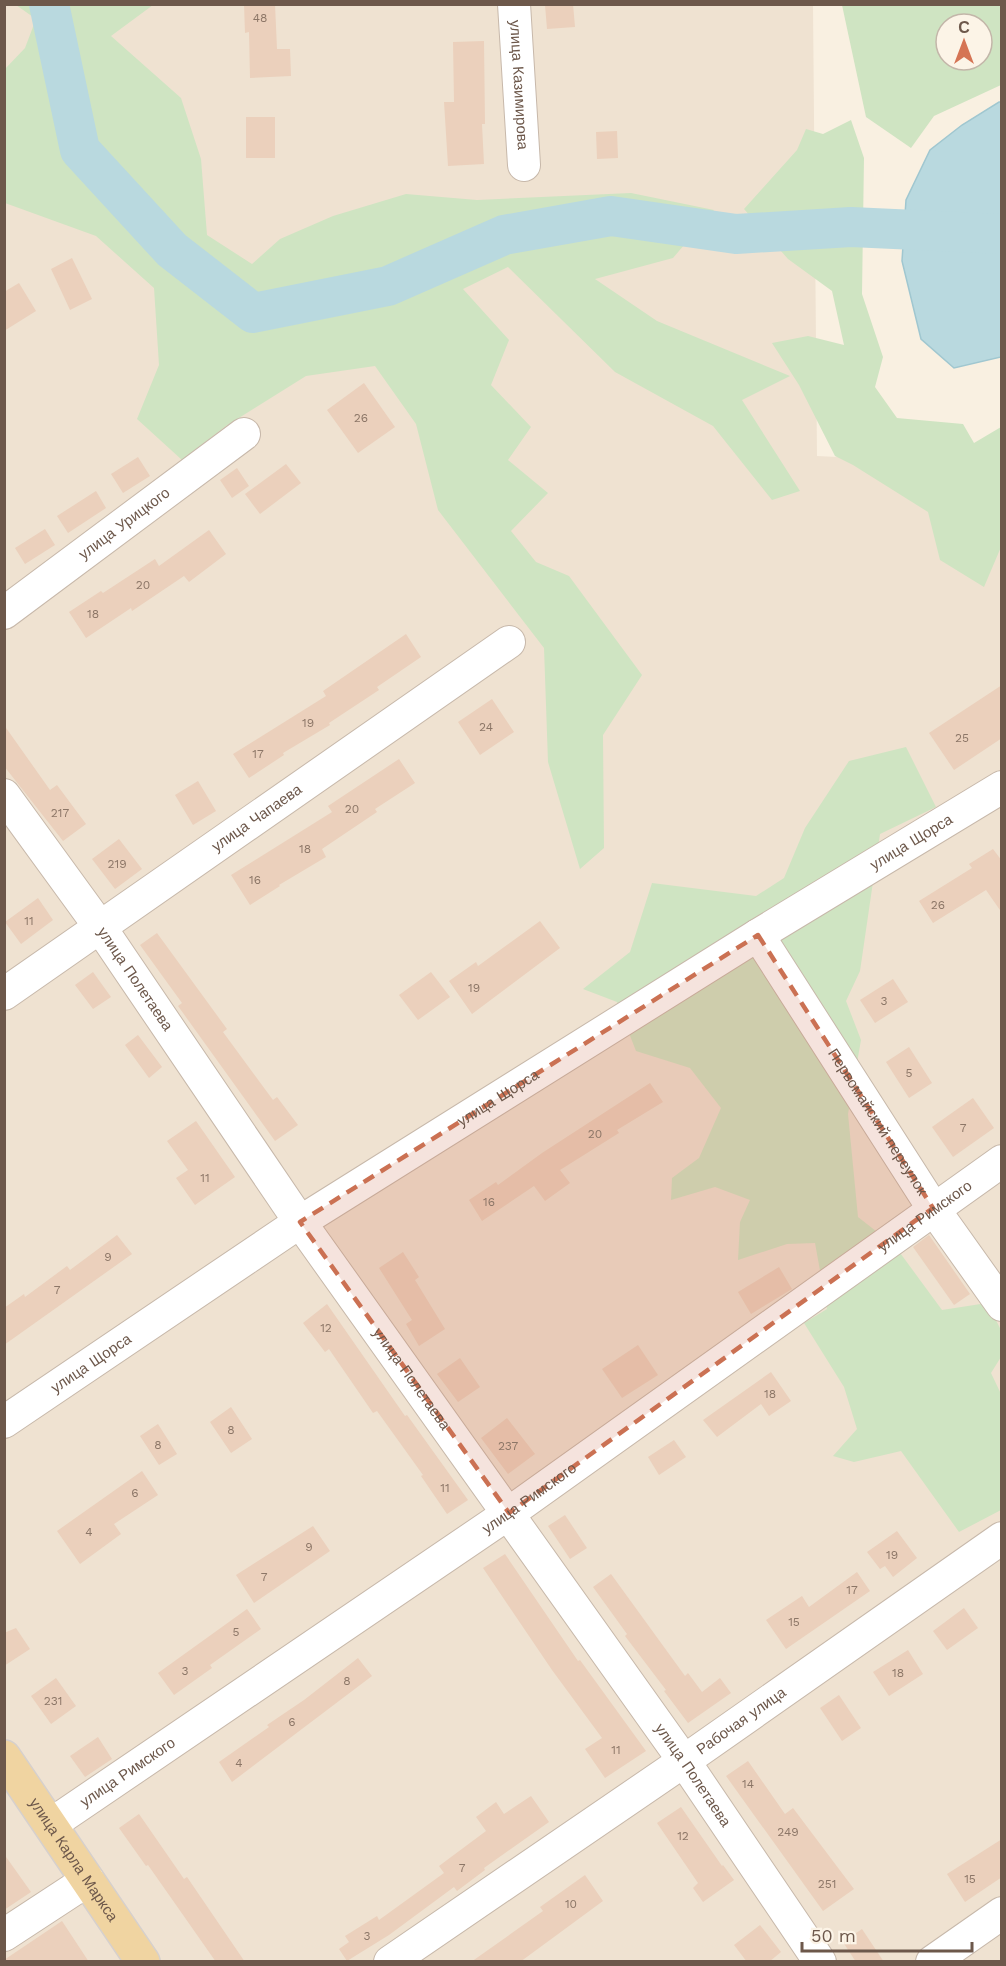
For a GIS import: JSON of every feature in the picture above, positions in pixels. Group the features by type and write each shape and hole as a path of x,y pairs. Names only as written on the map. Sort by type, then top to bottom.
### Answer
{"main road":[{"name":"улица Карла Маркса","path":"4,1757 143,1962"}],"street":[{"name":"улица Казимирова","path":"514,4 524,165"},
{"name":"улица Урицкого","path":"4,613 244,434"},
{"name":"улица Чапаева","path":"4,994 509,642"},
{"name":"улица Щорса","path":"4,1422 300,1222 758,935 1002,787"},
{"name":"улица Полетаева","path":"4,795 100,927 300,1222 684,1761 820,1962"},
{"name":"Первомайский переулок","path":"758,935 933,1208 1002,1305"},
{"name":"улица Римского","path":"50,1825 509,1513 933,1208 1002,1161"},
{"name":"Рабочая улица","path":"390,1962 684,1761 1002,1538"},
{"path":"4,1935 88,1880"},
{"path":"932,1962 1002,1912"}],"highlighted area":[{"path":"758,935 933,1208 509,1513 300,1222"}],"shaded area":[{"path":"5,5 813,5 817,456 1001,465 1001,1961 5,1962"}],"green space":[{"path":"16,5 153,5 111,36 181,98 201,159 207,235 252,264 280,239 333,216 406,194 477,200 631,193 714,210 673,258 595,279 657,321 790,376 742,400 800,491 772,500 713,426 615,372 508,267 463,289 509,340 491,385 531,427 508,460 548,493 511,531 536,562 569,576 642,675 603,735 604,848 580,869 548,762 544,648 438,510 416,424 375,366 306,376 226,426 182,460 137,419 159,365 154,288 96,236 5,203 5,69 25,48 36,19"},
{"path":"842,5 1001,5 1001,85 934,116 911,148 866,117"},
{"path":"851,120 864,158 862,294 883,357 875,387 897,418 963,424 974,443 1001,427 1001,547 984,587 940,560 928,512 835,456 799,385 772,343 808,336 844,345 832,291 788,259 744,209 797,150 806,129 823,134"},
{"path":"906,747 936,807 880,834 860,971 846,1001 861,1040 848,1114 858,1217 895,1246 942,1310 987,1303 1001,1330 1001,1357 991,1373 1001,1394 1001,1510 959,1532 901,1451 854,1462 833,1456 857,1429 844,1387 804,1323 827,1309 815,1243 787,1244 738,1260 740,1222 750,1200 715,1187 671,1200 672,1178 699,1158 721,1108 690,1068 636,1051 617,1002 583,989 630,952 652,883 756,896 784,878 805,828 849,761"}],"water":[{"path":"1002,102 1001,357 954,368 921,339 902,261 906,200 930,150 962,125"}],"building":[{"path":"244,4 275,4 277,49 290,49 291,76 250,78 249,32 245,33"},
{"path":"573,4 575,27 547,29 545,5"},
{"path":"484,41 485,124 482,124 484,164 448,166 444,102 454,102 453,42"},
{"path":"246,117 275,117 275,158 246,158"},
{"path":"617,131 618,158 597,159 596,132"},
{"path":"72,258 92,299 70,310 51,269"},
{"path":"19,283 36,311 4,331 4,292"},
{"path":"364,383 395,427 358,453 327,410"},
{"path":"138,457 150,476 123,493 111,474"},
{"path":"286,464 301,483 260,514 245,494"},
{"path":"237,468 249,486 232,498 220,480"},
{"path":"96,491 106,508 68,533 57,516"},
{"path":"45,529 55,545 25,564 15,548"},
{"path":"209,530 226,554 189,582 184,576 86,638 69,612 155,559 159,566"},
{"path":"406,634 421,657 377,687 379,690 329,723 330,725 283,753 284,755 249,778 233,754 326,696 323,691"},
{"path":"1002,685 1002,738 954,770 929,733"},
{"path":"492,699 514,732 480,755 458,722"},
{"path":"4,725 50,790 57,785 86,824 63,841 4,766"},
{"path":"399,759 415,783 375,809 377,812 322,849 326,857 250,905 231,875 332,812 328,806"},
{"path":"198,781 216,811 193,825 175,795"},
{"path":"119,839 142,869 115,889 92,859"},
{"path":"993,849 1002,861 1002,913 986,890 933,923 919,901 972,868 969,864"},
{"path":"38,898 53,920 21,944 5,922"},
{"path":"540,921 560,948 472,1014 449,981 476,962 478,966"},
{"path":"157,933 227,1029 223,1032 273,1100 277,1097 298,1125 275,1141 178,1006 182,1003 140,945"},
{"path":"93,972 111,997 93,1009 75,985"},
{"path":"431,972 450,997 418,1020 399,995"},
{"path":"893,979 908,1002 875,1023 860,1000"},
{"path":"138,1035 162,1067 149,1078 125,1045"},
{"path":"909,1047 932,1083 909,1098 886,1062"},
{"path":"650,1083 663,1102 617,1130 619,1133 560,1170 570,1183 545,1201 534,1186 482,1221 469,1200 496,1182 498,1185 542,1153"},
{"path":"973,1098 994,1128 953,1157 932,1127"},
{"path":"196,1121 235,1177 195,1205 176,1178 188,1170 167,1141"},
{"path":"117,1235 132,1254 4,1345 4,1308 24,1294 25,1297 67,1266 70,1270"},
{"path":"929,1235 970,1294 954,1305 913,1247"},
{"path":"403,1252 419,1277 415,1280 445,1329 419,1346 406,1324 412,1320 379,1268"},
{"path":"779,1267 792,1289 751,1314 738,1292"},
{"path":"327,1304 405,1416 407,1415 468,1500 447,1514 421,1476 423,1475 377,1411 373,1413 329,1349 325,1352 303,1323"},
{"path":"638,1345 658,1375 622,1398 602,1369"},
{"path":"460,1358 480,1387 458,1402 437,1374"},
{"path":"771,1372 791,1401 769,1416 761,1404 717,1437 703,1420"},
{"path":"231,1407 252,1439 231,1453 210,1422"},
{"path":"507,1418 535,1454 508,1474 481,1438"},
{"path":"158,1424 177,1454 159,1465 140,1436"},
{"path":"674,1440 686,1457 659,1475 648,1457"},
{"path":"142,1471 158,1495 114,1524 121,1534 80,1564 57,1531"},
{"path":"565,1515 587,1548 570,1559 548,1526"},
{"path":"313,1526 330,1551 254,1603 236,1575"},
{"path":"897,1531 917,1558 893,1577 885,1566 880,1569 867,1552"},
{"path":"505,1554 578,1661 580,1660 646,1751 605,1778 585,1749 602,1738 552,1670 483,1568"},
{"path":"857,1572 870,1591 786,1649 766,1620 802,1596 809,1607"},
{"path":"611,1574 685,1676 688,1673 702,1692 720,1678 731,1693 688,1723 625,1636 627,1634 593,1587"},
{"path":"964,1608 978,1628 947,1650 933,1631"},
{"path":"247,1609 261,1629 210,1665 212,1668 174,1695 158,1673"},
{"path":"16,1628 30,1649 4,1666 4,1633"},
{"path":"908,1650 923,1674 889,1696 873,1672"},
{"path":"358,1658 372,1676 232,1782 219,1762 269,1727 267,1725 304,1700"},
{"path":"56,1678 76,1706 51,1724 31,1696"},
{"path":"839,1695 861,1728 842,1741 820,1708"},
{"path":"98,1737 112,1759 85,1777 70,1756"},
{"path":"748,1761 785,1814 793,1808 854,1889 823,1911 726,1776"},
{"path":"531,1796 549,1822 484,1868 485,1870 457,1891 454,1887 389,1935 347,1961 339,1949 349,1942 345,1936 377,1916 379,1920 444,1873 439,1866 486,1831 476,1817 496,1802 504,1814"},
{"path":"681,1807 734,1880 703,1902 693,1888 698,1883 657,1823"},
{"path":"139,1814 184,1879 187,1877 245,1962 216,1962 148,1865 146,1866 119,1828"},
{"path":"1002,1839 1002,1877 965,1902 947,1874"},
{"path":"4,1854 31,1892 4,1910"},
{"path":"585,1875 603,1901 520,1962 471,1962 543,1911 540,1907"},
{"path":"62,1921 89,1962 4,1962 4,1960"},
{"path":"760,1925 781,1952 769,1962 747,1962 734,1945"},
{"path":"862,1929 884,1962 856,1962 843,1942"}],"waterway":[{"path":"49,4 80,150 172,250 253,313 388,286 504,235 611,216 736,234 851,227 1002,234"}]}
